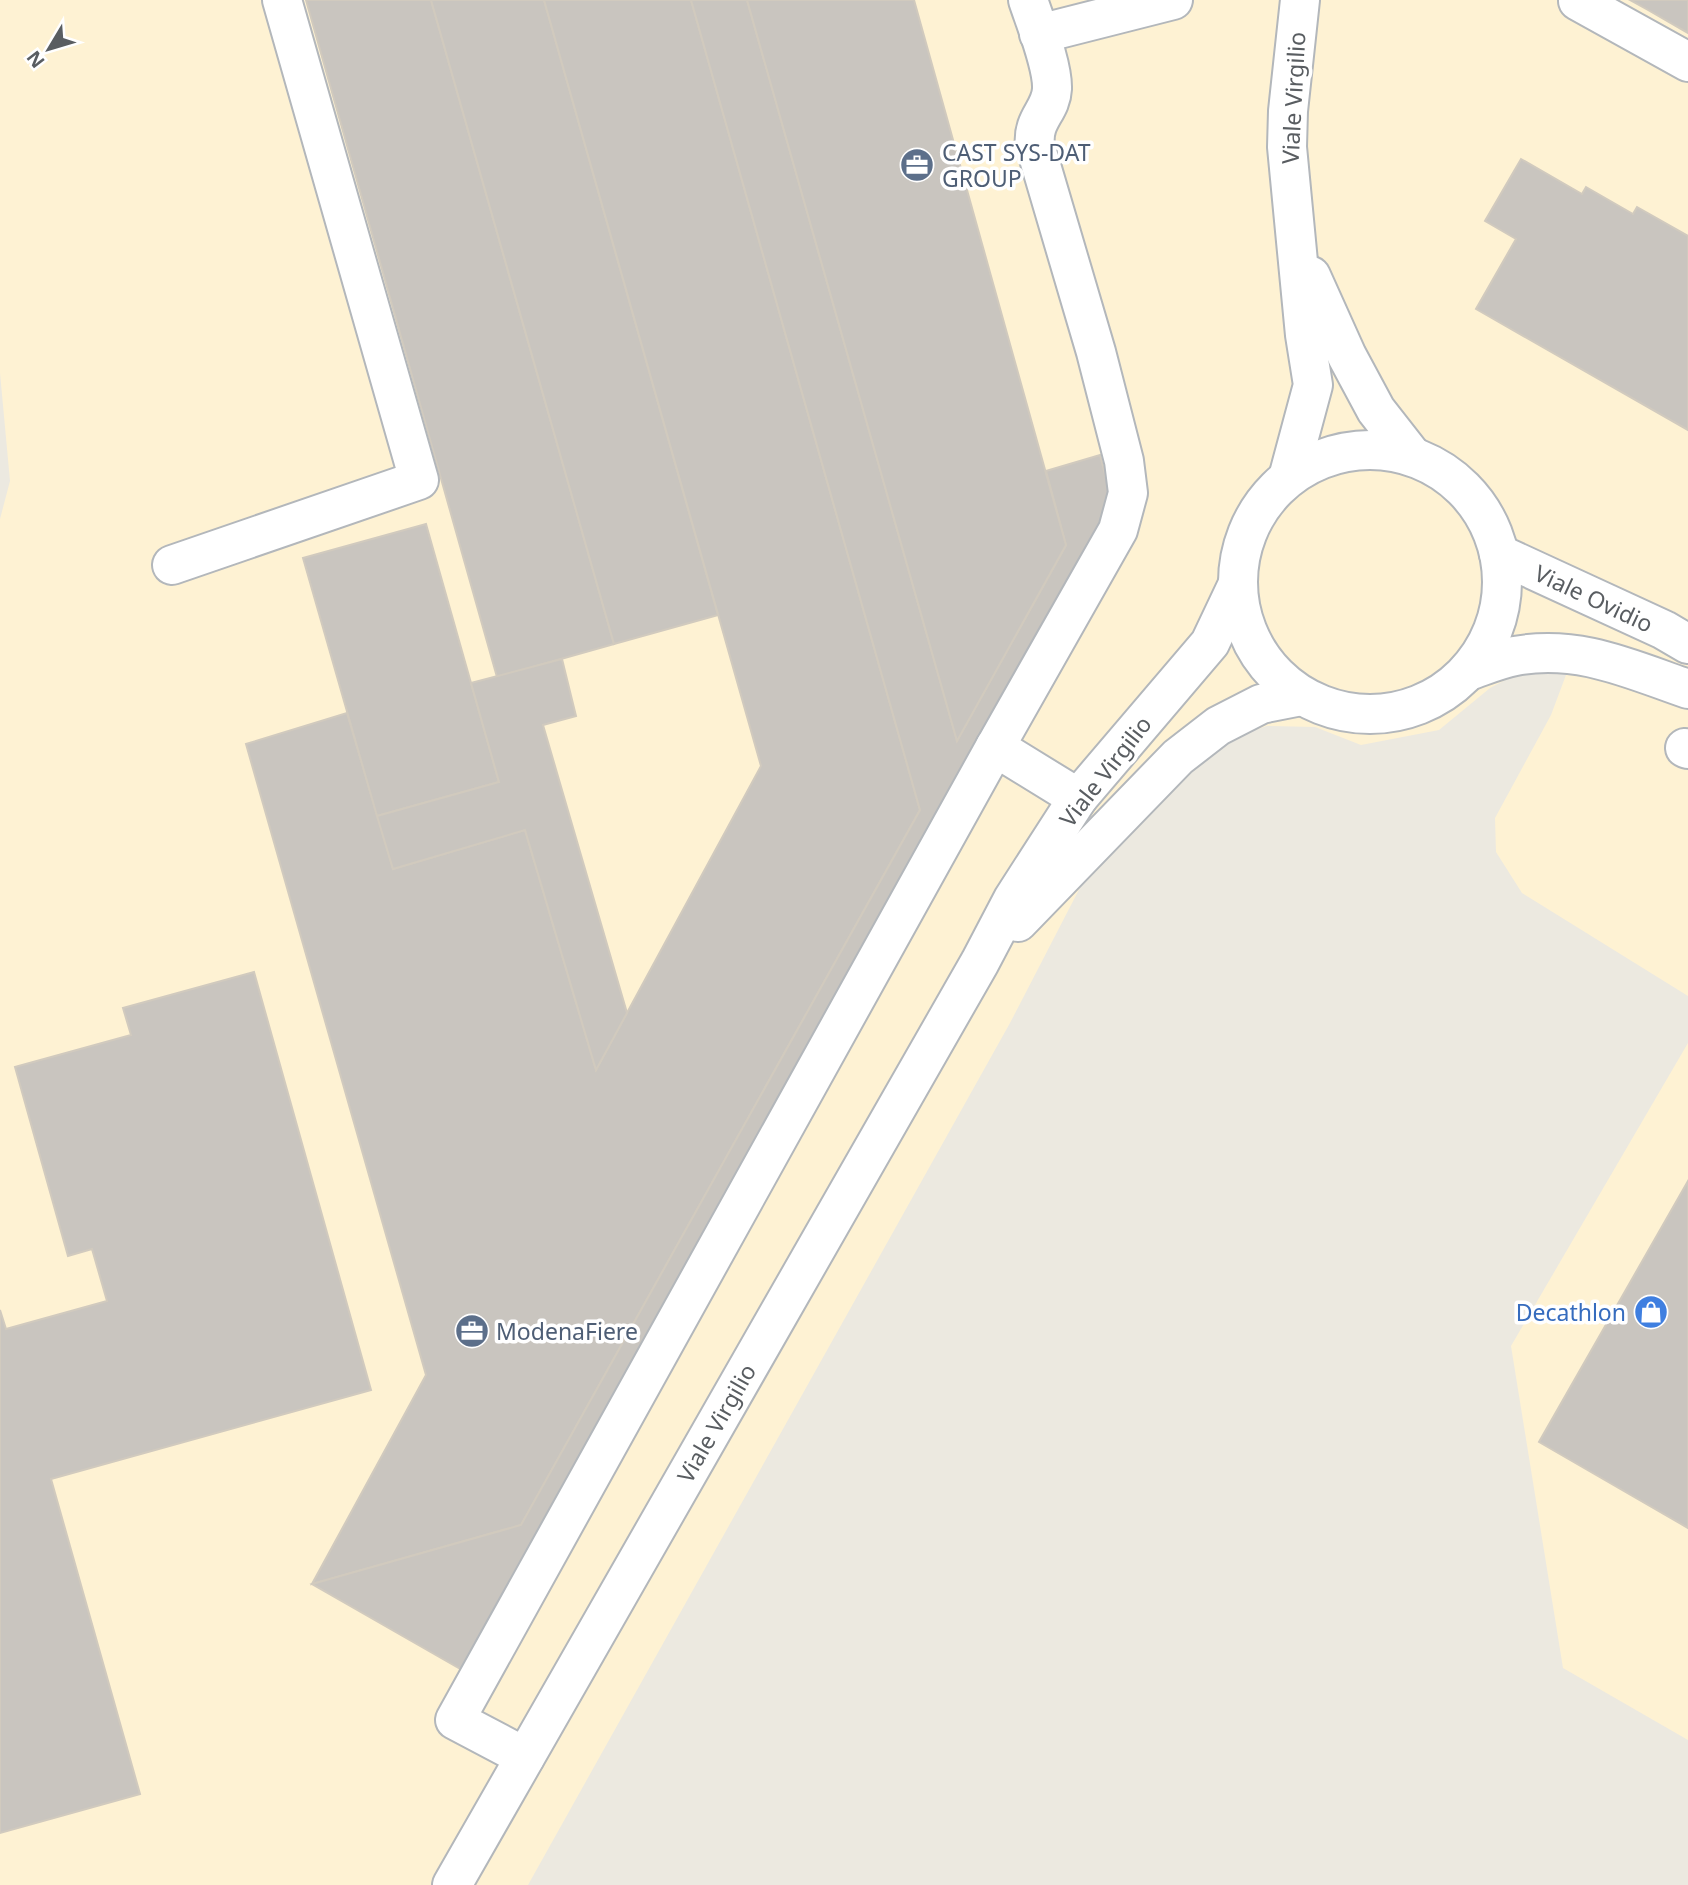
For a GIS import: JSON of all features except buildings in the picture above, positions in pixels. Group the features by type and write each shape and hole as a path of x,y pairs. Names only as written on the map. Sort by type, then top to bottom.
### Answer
{"street":[{"path":"172,565 419,480 282,0"},
{"path":"525,1757 455,1720 1118,530 1128,494 1124,461 1096,352 1035,145 1033,132 1050,100 1052,89 1051,73 1034,17 1173,0"},
{"name":"Viale Virgilio","path":"1288,478 1313,386 1305,335 1287,147 1288,111 1300,0"},
{"path":"1578,1 1688,62"},
{"name":"Viale Virgilio","path":"1297,238 1347,356 1376,410 1412,456"},
{"path":"1380,450 1412,456 1443,471 1468,493 1488,522 1499,554 1503,585 1498,617 1486,646 1468,671 1452,687 1433,699 1391,713 1360,715 1329,709 1301,696 1275,675 1255,649 1245,629 1237,586 1239,555 1249,526 1266,499 1288,478 1316,461 1347,451 1380,450"},
{"name":"Viale Ovidio","path":"1499,554 1664,630 1688,644"},
{"name":"Viale Virgilio","path":"452,1885 980,962 1013,899 1078,798 1202,653 1221,623 1237,586"},
{"path":"1468,671 1513,656 1570,652 1597,658 1688,689"},
{"name":"Viale Virgilio","path":"980,962 1178,757 1228,720 1261,704 1301,696"},
{"path":"995,747 1078,798"}],"shaded area":[{"path":"0,0 1688,0 1688,996 1522,893 1496,852 1495,818 1551,715 1569,667 1531,667 1490,688 1439,730 1361,745 1315,727 1267,726 1234,737 1191,770 1086,876 1010,1023 528,1885 0,1885 0,519 10,481 0,373"},
{"path":"1688,1043 1688,1740 1563,1668 1511,1346"}],"place":[{"name":"CAST SYS-DAT GROUP","path":"917,165"},
{"name":"Decathlon","path":"1651,1312"},
{"name":"ModenaFiere","path":"472,1331"}]}
